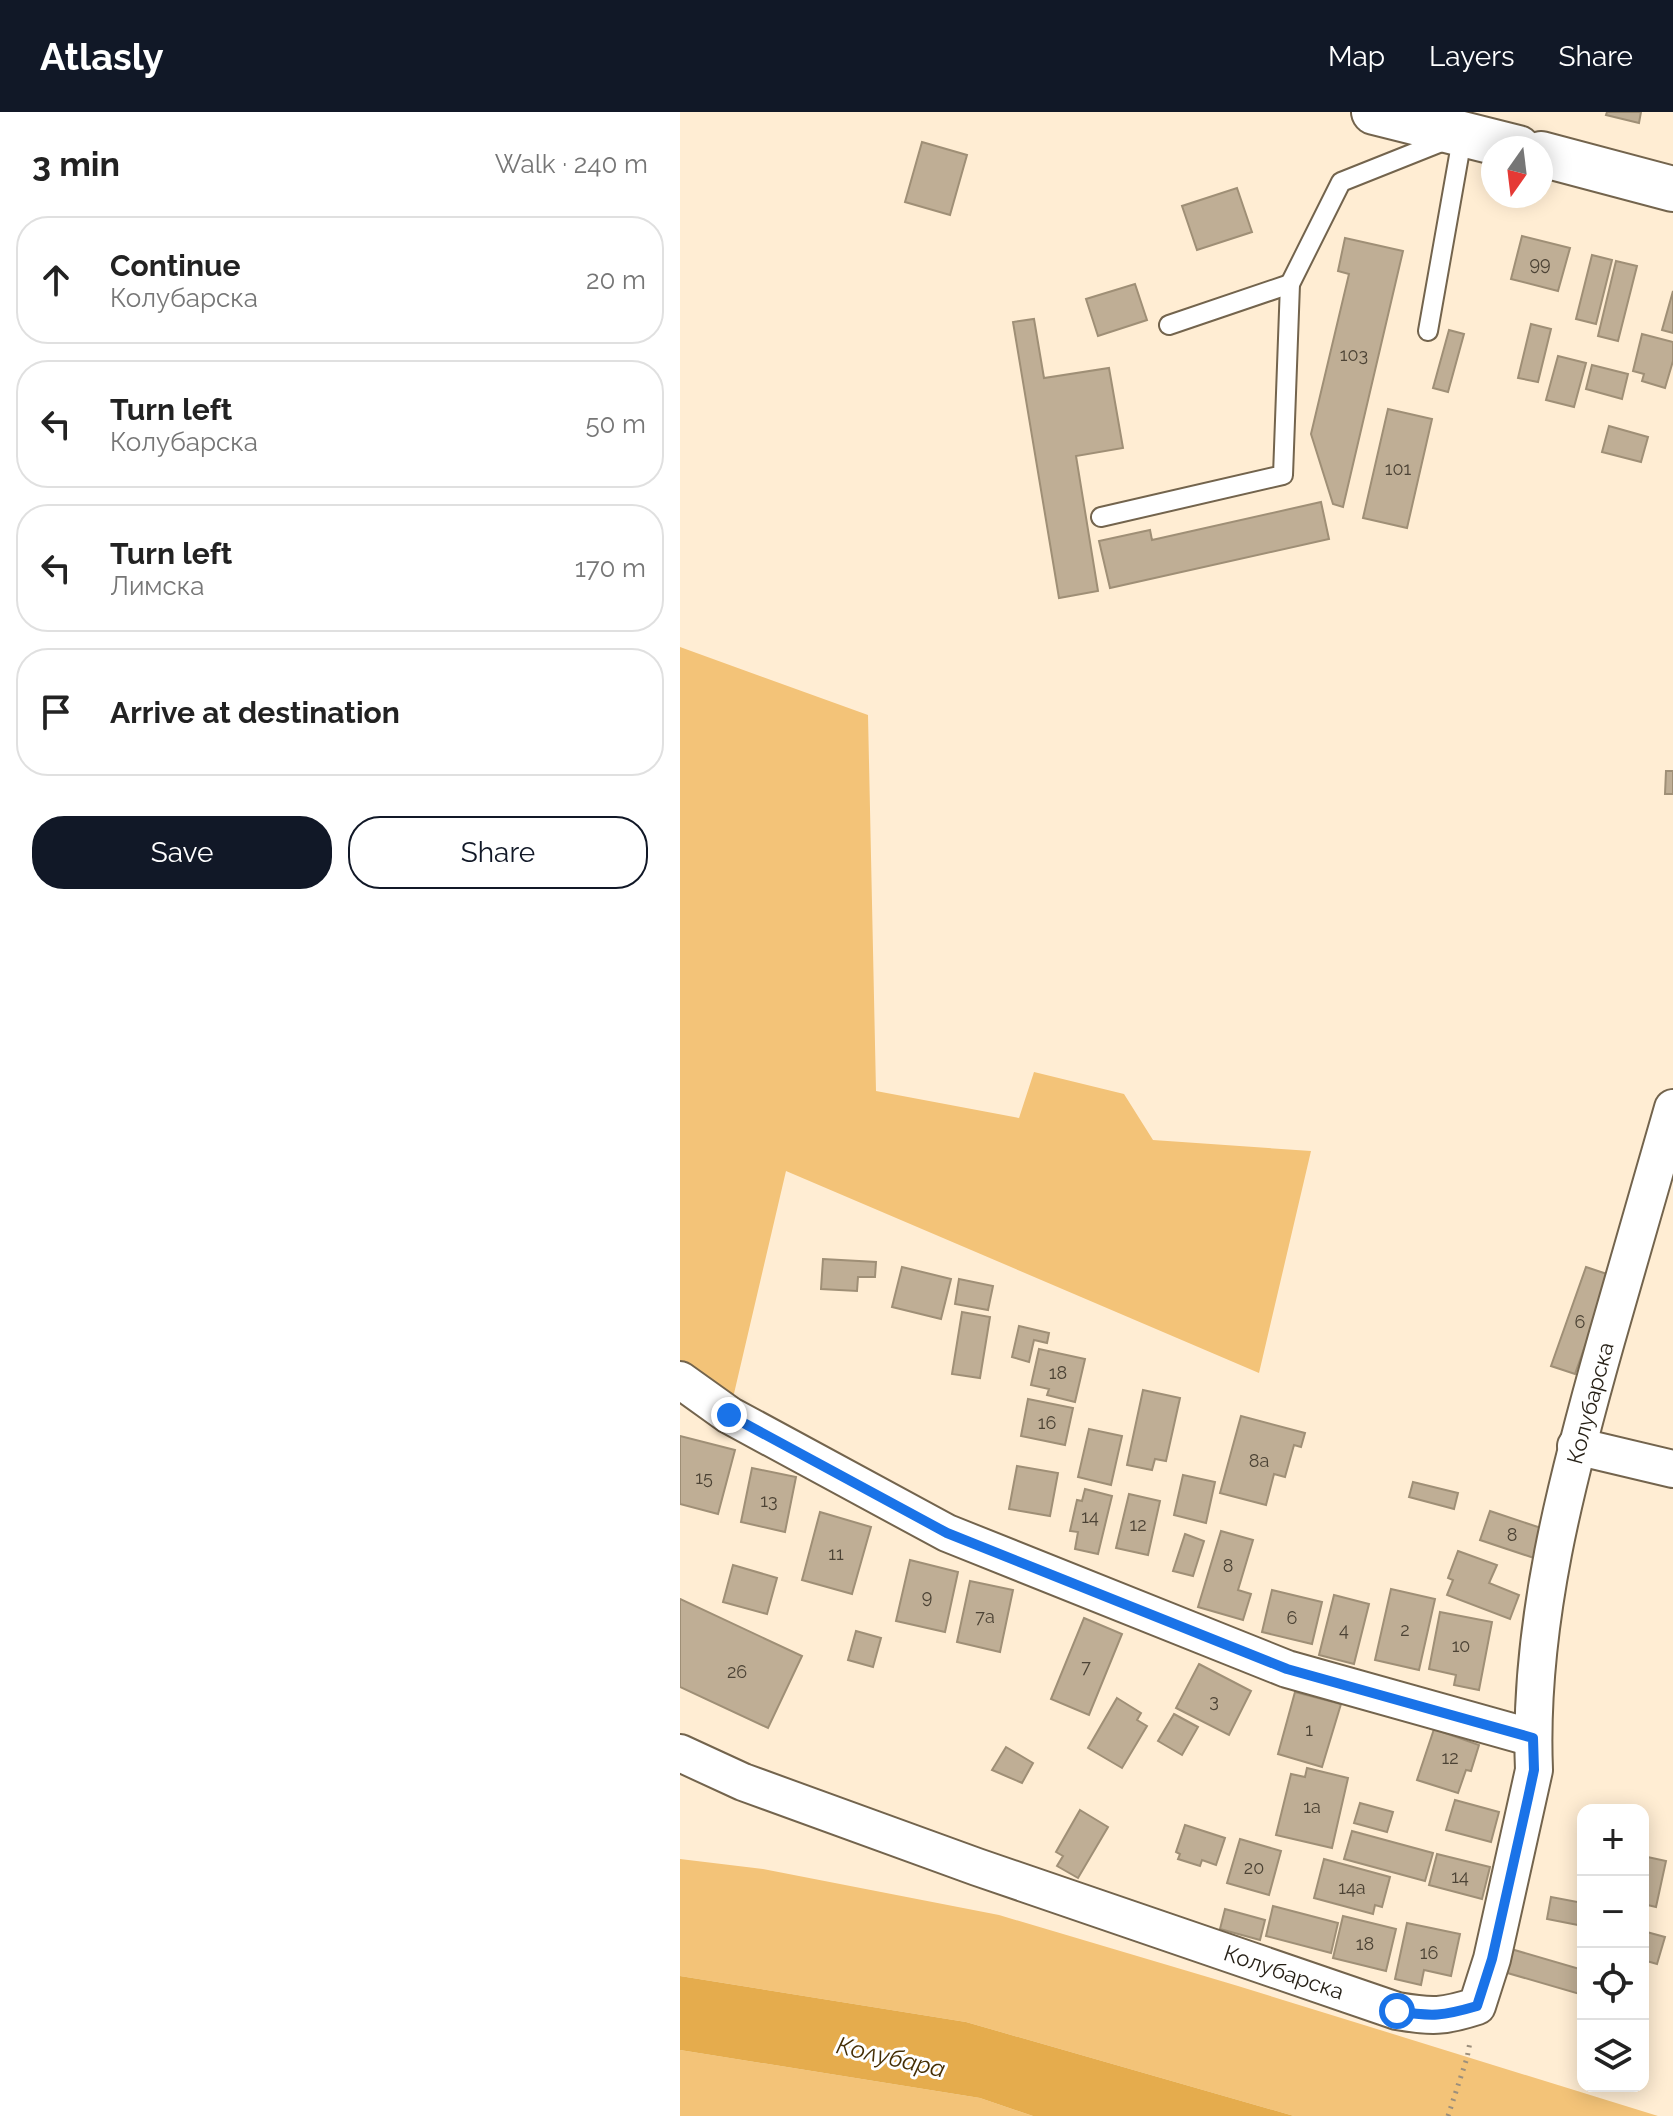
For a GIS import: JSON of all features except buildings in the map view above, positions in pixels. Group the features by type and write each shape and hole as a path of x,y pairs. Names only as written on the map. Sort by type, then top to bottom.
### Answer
{"main road":[{"path":"1374,112 1481,138"},
{"path":"1553,157 1673,189"}],"street":[{"name":"Колубарска","path":"680,1753 743,1782 977,1867 1397,2011 1427,2016 1447,2015 1477,2006 1492,1959 1534,1770 1533,1738 1540,1635 1576,1446 1673,1108"},
{"path":"680,1380 729,1415 947,1533 1287,1669 1533,1738"},
{"path":"1576,1446 1673,1469"}],"lane":[{"path":"1101,517 1283,475 1290,284 1341,182 1463,133"},
{"path":"1428,331 1463,133"},
{"path":"1169,325 1290,284"}],"path":[{"path":"1448,2116 1467,2058"}],"shaded area":[{"path":"680,647 868,715 876,1091 1019,1118 1034,1072 1124,1094 1153,1140 1311,1151 1259,1373 786,1171 729,1415 680,1380"},
{"path":"680,1859 763,1869 999,1915 1658,2116 1294,2116 966,2022 680,1976"},
{"path":"680,2050 980,2098 1033,2116 680,2116"}],"water":[{"name":"Колубара","path":"680,1976 966,2022 1294,2116 1033,2116 980,2098 680,2050"}],"route":[{"path":"729,1415 947,1533 1287,1669 1533,1738 1534,1770 1492,1959 1477,2006 1447,2015 1427,2016 1397,2011"}]}
